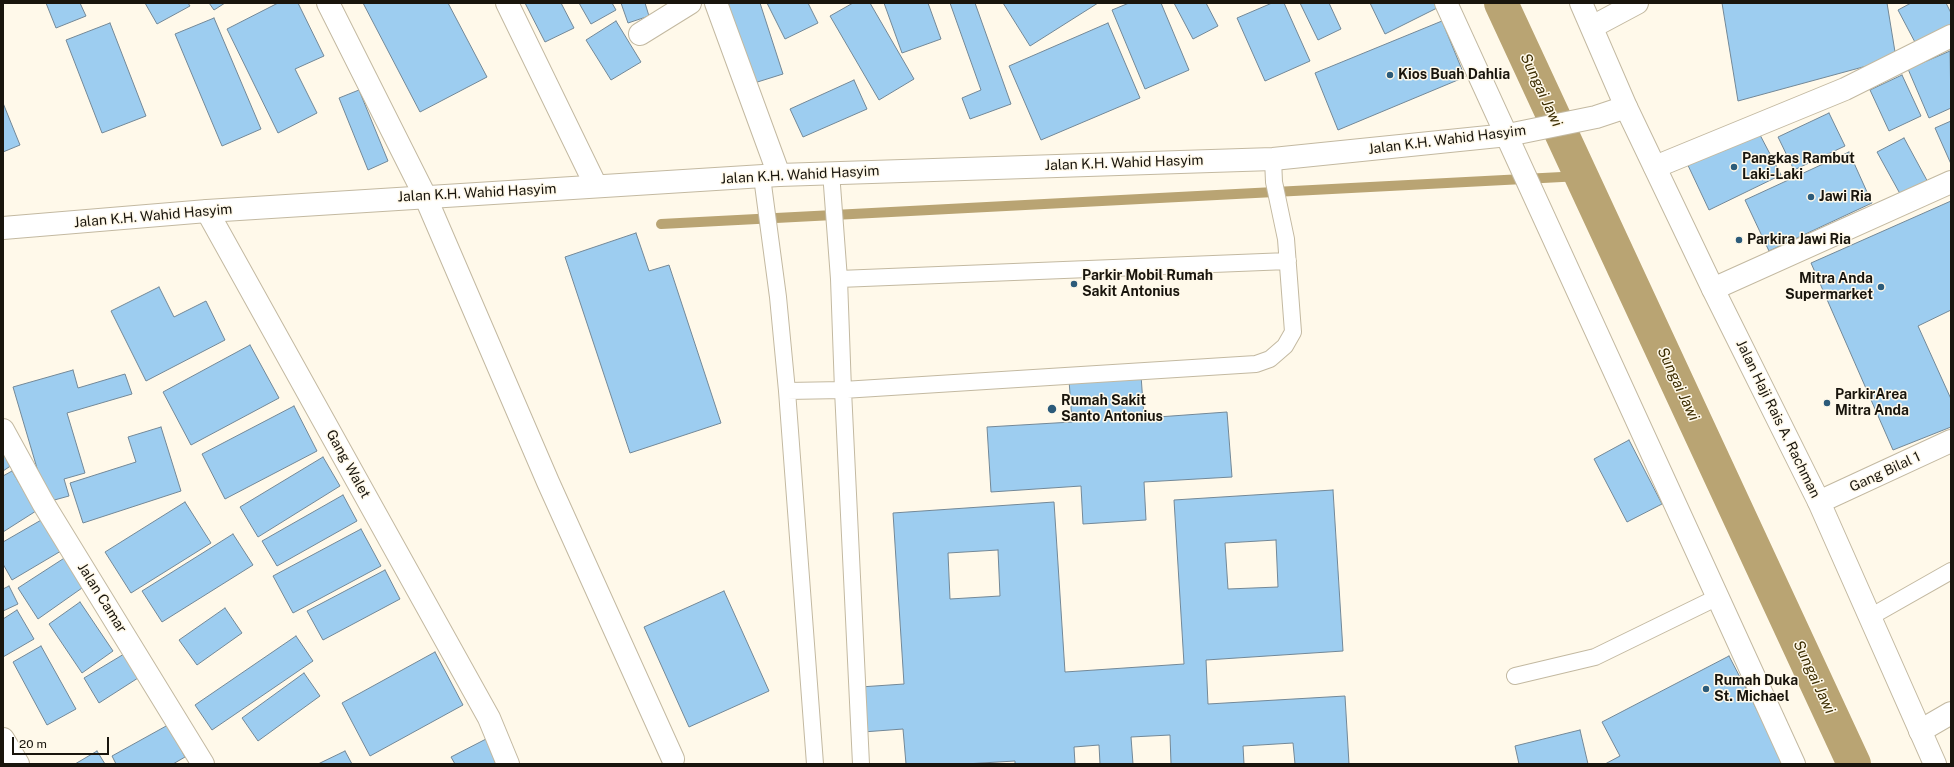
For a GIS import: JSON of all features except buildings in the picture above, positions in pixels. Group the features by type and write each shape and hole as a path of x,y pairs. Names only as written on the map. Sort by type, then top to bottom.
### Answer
{"street":[{"path":"328,3 425,196 548,482 673,759"},
{"path":"507,3 596,186"},
{"path":"640,34 690,3"},
{"path":"716,3 768,182"},
{"path":"1446,3 1516,133 1520,165 1533,195 1794,764"},
{"name":"Jalan Haji Rais A. Rachman","path":"1581,3 1626,107 1713,288 1819,502 1935,764"},
{"path":"1592,27 1637,3"},
{"path":"1655,167 1845,89 1951,36"},
{"name":"Jalan K.H. Wahid Hasyim","path":"3,228 207,211 596,186 831,180 1273,159 1516,133 1596,117 1626,107"},
{"path":"1713,288 1951,182"},
{"name":"Gang Walet","path":"207,211 489,718 508,764"},
{"name":"Jalan Camar","path":"3,430 44,503 203,764"},
{"name":"Gang Bilal 1","path":"1819,502 1951,441"},
{"path":"1920,731 1951,713"},
{"path":"3,739 18,764"}],"lane":[{"path":"787,391 843,390 1256,364 1270,359 1285,346 1293,332 1286,239 1274,182 1273,159"},
{"path":"831,180 840,279 843,390 861,764"},
{"path":"768,182 770,246 778,297 787,391 815,764"},
{"path":"840,279 1288,261"},
{"path":"1870,617 1951,571"},
{"path":"1515,676 1595,657 1718,597"}],"waterway":[{"name":"Sungai Jawi","path":"1501,3 1854,764"},
{"path":"661,224 1581,176"}],"place":[{"name":"Kios Buah Dahlia","path":"1390,75"},
{"name":"Pangkas Rambut Laki-Laki","path":"1734,167"},
{"name":"Jawi Ria","path":"1811,197"},
{"name":"Parkira Jawi Ria","path":"1739,240"},
{"name":"Parkir Mobil Rumah Sakit Antonius","path":"1074,284"},
{"name":"Mitra Anda Supermarket","path":"1881,287"},
{"name":"ParkirArea Mitra Anda","path":"1827,403"},
{"name":"Rumah Sakit Santo Antonius","path":"1052,409"},
{"name":"Rumah Duka St. Michael","path":"1706,689"}]}
